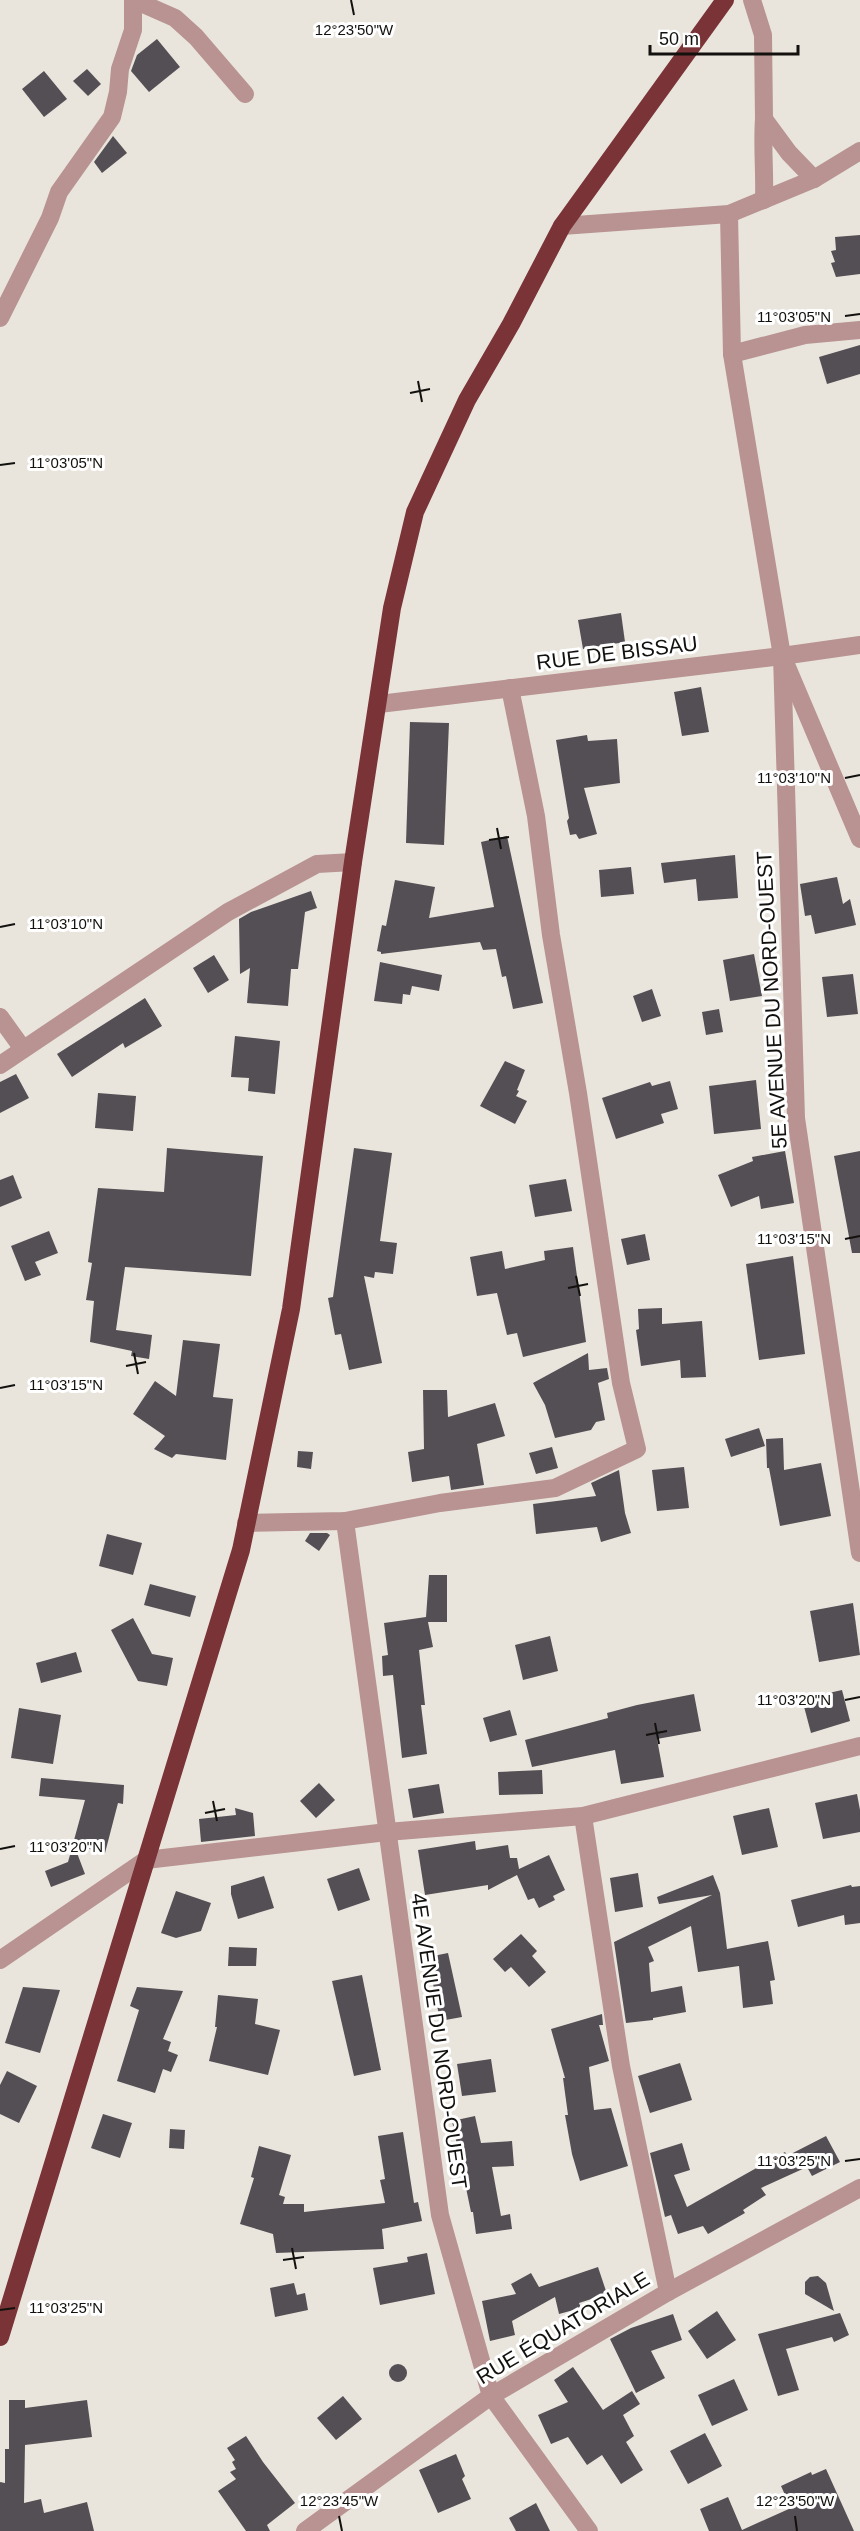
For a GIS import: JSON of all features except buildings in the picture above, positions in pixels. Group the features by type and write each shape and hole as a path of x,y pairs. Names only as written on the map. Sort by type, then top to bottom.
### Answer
{"highway":[{"path":"0,2337 241,1550 291,1309 353,862 392,608 416,512 466,400 511,324 562,226 726,0"}],"street":[{"path":"0,318 50,218 59,192 112,117 118,92 120,69 133,30 132,0"},
{"path":"139,0 141,3 176,18 196,37 245,94"},
{"path":"752,0 763,35 764,200"},
{"path":"764,119 789,153 814,179"},
{"path":"562,226 729,214 814,179 860,151"},
{"path":"729,214 732,354 782,656 860,839"},
{"path":"732,354 805,336 860,330"},
{"name":"RUE DE BISSAU","path":"379,704 860,645"},
{"name":"5E AVENUE DU NORD-OUEST","path":"782,656 796,1118 860,1553"},
{"path":"246,1523 345,1521 440,1503 555,1488 637,1449 621,1383 580,1104 551,935 536,816 510,688"},
{"path":"0,1065 228,912 317,864 353,862"},
{"path":"0,1017 23,1050"},
{"name":"4E AVENUE DU NORD-OUEST","path":"345,1521 440,2215 491,2396 589,2531"},
{"path":"2,1953 146,1860 387,1832 583,1816 860,1746"},
{"path":"583,1816 621,2066 668,2292"},
{"name":"RUE ÉQUATORIALE","path":"305,2531 325,2525 491,2396 668,2292 860,2188"}]}
